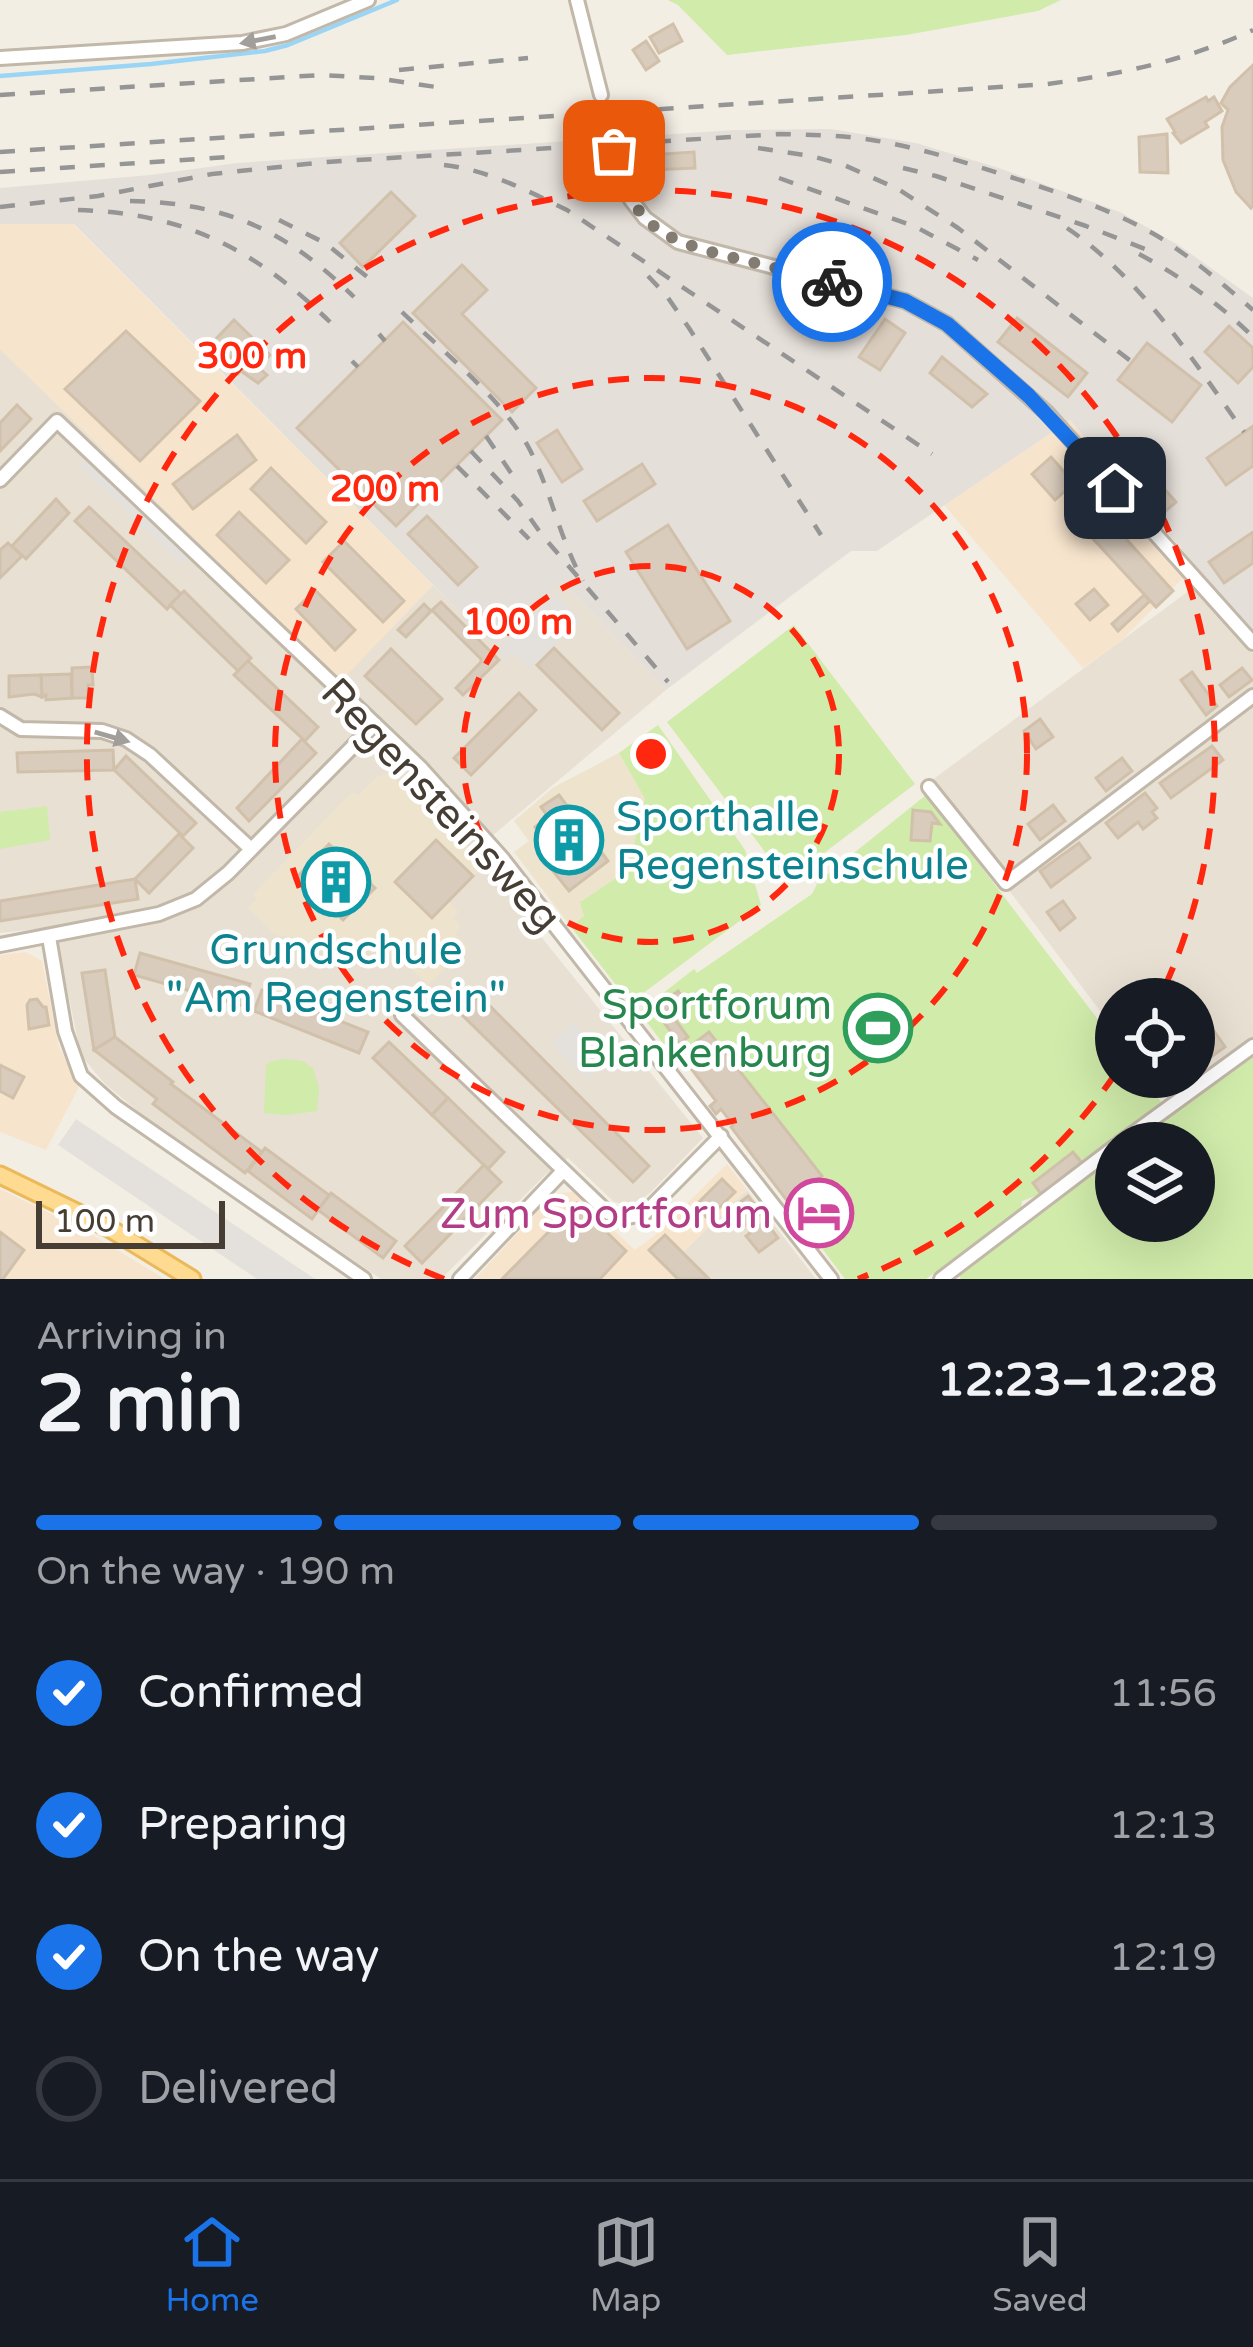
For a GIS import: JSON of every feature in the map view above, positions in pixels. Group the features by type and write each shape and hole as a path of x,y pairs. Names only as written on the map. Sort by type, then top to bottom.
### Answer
{"main road":[{"path":"0,1174 110,1229 192,1279"}],"street":[{"path":"0,58 242,43 286,34 368,0"},
{"path":"577,0 601,94"},
{"path":"614,151 631,200 645,218 678,242 905,301 947,324 1047,413 1253,644"},
{"name":"Regensteinsweg","path":"0,480 57,422 420,767 502,858 831,1279"},
{"path":"928,787 1006,883 1253,696"},
{"path":"0,716 21,729 102,731 126,739 150,754 251,849"},
{"path":"0,945 172,910 206,892 375,724"},
{"path":"49,937 65,1031 81,1076 116,1107 364,1279"},
{"path":"402,1016 608,1213 644,1214 721,1136"},
{"path":"1148,1122 1253,1046"},
{"path":"941,1279 1095,1162"},
{"path":"460,1279 563,1171"}],"shaded area":[{"path":"831,129 916,143 1120,212 1180,246 1253,298 1253,632 1070,420 877,551 851,551 666,690 562,582 494,646 74,224 0,224 0,188 237,163 734,130"},
{"path":"0,224 73,224 433,585 341,681 0,349"},
{"path":"0,349 341,680 433,585 494,645 561,581 666,690 473,852 703,1138 650,1193 630,1207 613,1201 568,1158 441,1279 381,1279 145,1117 104,1083 81,1055 54,927 0,933"},
{"path":"1070,420 1194,567 1122,640 1083,668 944,505"},
{"path":"86,458 190,557 182,565 79,466"},
{"path":"1194,587 1253,654 1253,1037 1215,1065 1215,978 1095,978 1095,1004 928,783"},
{"path":"555,593 581,620 529,669 514,653 506,660 496,649"},
{"path":"619,753 645,799 628,870 581,901 584,916 571,927 514,852 529,841 514,821 554,787"},
{"path":"389,773 485,864 448,901 459,912 453,917 461,926 455,934 468,947 428,985 398,957 274,934 248,907 257,899 253,894 352,792 358,795 377,777"},
{"path":"26,952 42,961 59,1047 79,1087 46,1150 0,1132 0,955"},
{"path":"573,1022 603,1052 588,1067 594,1074 587,1081 551,1044"},
{"path":"76,1119 315,1279 257,1279 58,1145"},
{"path":"727,1164 747,1190 681,1254 705,1279 475,1279 558,1193 573,1192 635,1250"},
{"path":"0,1189 82,1229 165,1279 0,1279"},
{"path":"747,1190 816,1279 705,1279 681,1254"}],"green space":[{"path":"668,0 1061,0 1038,11 906,35 727,55"},
{"path":"794,625 915,784 787,881 667,722"},
{"path":"658,725 745,850 761,905 630,1003 571,927 584,916 580,902 628,870 645,799 619,753"},
{"name":"Sportforum Blankenburg","path":"926,795 1095,1016 1095,1098 1158,1098 1161,1102 1135,1122 1095,1122 1095,1153 1041,1194 1022,1201 1021,1209 926,1279 845,1279 733,1124 722,1110 716,1114 710,1106 716,1101 680,1054 674,1058 639,1012 694,969 697,973 812,894 818,882"},
{"path":"47,806 50,840 0,849 0,812"},
{"path":"1253,1054 1253,1279 961,1279 958,1274 1095,1172 1095,1242 1215,1242 1215,1122 1161,1122 1194,1098 1215,1098 1215,1082"},
{"path":"286,1059 313,1068 319,1088 317,1111 264,1113 266,1065"}],"building":[{"path":"673,24 682,41 659,53 650,37"},
{"path":"646,41 659,61 646,70 633,50"},
{"path":"1253,65 1251,208 1236,192 1223,160 1222,127 1228,110 1221,103"},
{"path":"1206,97 1208,101 1214,97 1222,111 1205,122 1208,127 1181,143 1167,119"},
{"path":"1167,134 1168,173 1140,172 1139,137"},
{"path":"694,152 695,168 650,170 649,155"},
{"path":"391,192 415,216 363,267 340,243"},
{"path":"462,265 487,290 462,314 536,388 512,412 413,313"},
{"path":"1017,318 1087,373 1068,397 998,342"},
{"path":"885,319 905,333 880,370 859,357"},
{"path":"234,320 270,355 258,367 267,375 258,383 241,371 238,374 228,364 233,360 214,341"},
{"path":"403,322 502,420 396,526 297,428"},
{"path":"1229,326 1253,348 1253,367 1238,383 1205,352"},
{"path":"126,331 200,401 140,461 65,389"},
{"path":"1147,343 1201,385 1172,422 1118,380"},
{"path":"942,357 987,394 972,407 930,373"},
{"path":"17,405 31,419 0,451 0,423"},
{"path":"1253,426 1253,466 1226,485 1207,458"},
{"path":"557,430 582,469 562,482 537,443"},
{"path":"237,435 256,460 193,509 173,484"},
{"path":"1051,457 1074,483 1055,500 1032,474"},
{"path":"642,464 655,484 597,521 584,501"},
{"path":"271,468 326,522 306,543 251,489"},
{"path":"1152,475 1176,502 1161,515 1138,488"},
{"path":"56,499 69,513 26,559 12,546"},
{"path":"1091,500 1173,591 1156,607 1073,517"},
{"path":"89,507 181,594 167,609 75,521"},
{"path":"239,512 289,560 266,583 217,535"},
{"path":"427,516 477,567 458,585 408,534"},
{"path":"668,525 730,621 687,649 626,552"},
{"path":"1253,532 1253,563 1224,583 1209,562"},
{"path":"344,541 404,601 383,622 323,562"},
{"path":"8,543 22,556 0,578 0,550"},
{"path":"1094,589 1108,605 1090,620 1076,604"},
{"path":"315,590 355,630 335,650 296,609"},
{"path":"184,591 251,658 238,671 170,605"},
{"path":"1144,595 1150,601 1118,631 1112,624"},
{"path":"441,602 499,660 463,695 456,688 481,659 432,610"},
{"path":"424,604 431,611 406,637 398,630"},
{"path":"554,648 619,713 602,730 537,665"},
{"path":"391,649 442,699 416,724 365,676"},
{"path":"248,661 318,727 305,741 234,675"},
{"path":"92,667 88,698 72,698 72,668"},
{"path":"1242,668 1252,680 1229,697 1220,685"},
{"path":"1192,672 1217,706 1206,715 1181,680"},
{"path":"71,674 72,698 42,697 41,675"},
{"path":"41,675 42,697 9,697 9,676"},
{"path":"519,693 536,710 471,775 454,758"},
{"path":"1040,719 1053,737 1036,749 1024,731"},
{"path":"302,739 316,753 249,821 237,808"},
{"path":"1212,746 1223,760 1171,798 1160,783"},
{"path":"113,750 114,770 18,772 17,753"},
{"path":"126,756 196,823 183,836 114,770"},
{"path":"1122,758 1132,771 1106,791 1096,778"},
{"path":"1145,793 1157,808 1152,812 1157,818 1143,829 1138,822 1118,838 1106,823"},
{"name":"Sporthalle Regensteinschule","path":"559,795 608,861 569,891 545,861 554,854 535,827 548,817 541,807"},
{"path":"1053,805 1065,821 1040,840 1028,824"},
{"path":"913,810 931,812 940,824 932,823 930,841 911,840"},
{"path":"179,834 193,848 149,893 135,879"},
{"path":"436,840 473,876 432,918 395,882"},
{"path":"1079,843 1090,858 1051,887 1040,871"},
{"name":"Grundschule \"Am Regenstein\"","path":"329,844 375,888 343,920 298,876"},
{"path":"135,879 138,899 0,921 0,901"},
{"path":"1063,901 1075,918 1060,930 1047,912"},
{"path":"140,953 250,984 243,1006 134,975"},
{"path":"105,970 115,1037 94,1050 82,973"},
{"path":"262,990 368,1032 359,1053 254,1011"},
{"path":"678,991 684,999 668,1010 688,1037 680,1044 654,1009"},
{"path":"479,995 649,1166 633,1182 461,1014"},
{"path":"37,999 46,1007 49,1025 29,1029 27,1005"},
{"path":"709,1032 822,1176 788,1202 721,1109 716,1114 710,1106 716,1101 680,1054"},
{"path":"1215,1032 1225,1047 1215,1054"},
{"path":"115,1037 262,1152 245,1173 153,1104 157,1099 94,1050"},
{"path":"389,1042 448,1098 432,1115 373,1058"},
{"path":"0,1065 24,1077 13,1098 0,1091"},
{"path":"448,1098 504,1152 488,1169 432,1115"},
{"path":"265,1148 329,1195 312,1219 248,1171"},
{"path":"1073,1152 1082,1163 1041,1194 1033,1183"},
{"path":"484,1165 501,1182 422,1263 405,1246"},
{"path":"722,1179 735,1192 708,1219 695,1206"},
{"name":"Zum Sportforum","path":"817,1180 850,1224 822,1246 788,1202"},
{"path":"331,1193 396,1241 383,1258 318,1210"},
{"path":"748,1196 761,1213 743,1227 730,1210"},
{"path":"577,1203 626,1251 600,1279 502,1279"},
{"path":"765,1221 778,1238 759,1252 746,1236"},
{"path":"0,1232 24,1250 3,1279 0,1279"},
{"path":"665,1235 709,1279 678,1279 649,1250"}],"waterway":[{"path":"0,76 265,51 397,0"}],"tunnel":[{"path":"601,95 614,150"}],"railway":[{"path":"0,152 1047,84 1152,65 1253,30"},
{"path":"399,70 528,58"},
{"path":"0,95 321,75 443,88"},
{"path":"0,207 98,196 212,174 326,162 780,134 849,137 948,157 1110,212 1171,245 1253,310"},
{"path":"758,148 844,165 898,189 958,228 1132,362"},
{"path":"0,172 228,157"},
{"path":"444,165 492,176 567,210 932,454"},
{"path":"903,168 1158,254"},
{"path":"779,178 916,227 978,260"},
{"path":"130,201 196,207 253,225 304,254 354,297"},
{"path":"78,210 152,218 216,240 274,274 330,322"},
{"path":"279,220 325,243 371,280"},
{"path":"1067,228 1142,296 1244,432"},
{"path":"1139,254 1199,291 1253,337"},
{"path":"648,276 689,328 821,535"},
{"path":"402,312 471,377 519,432 583,581"},
{"path":"379,334 385,341"},
{"path":"352,361 358,367"},
{"path":"486,436 511,473"},
{"path":"471,451 668,682"},
{"path":"457,466 529,539"}],"way so far":[{"path":"614,151 631,200 664,235 694,248 832,282"}],"place":[{"name":"Sporthalle Regensteinschule","path":"569,840"},
{"name":"Grundschule \"Am Regenstein\"","path":"336,882"},
{"name":"Sportforum Blankenburg","path":"878,1028"},
{"name":"Zum Sportforum","path":"819,1213"}],"route":[{"path":"832,282 905,301 947,324 1012,379 1115,488"}]}
